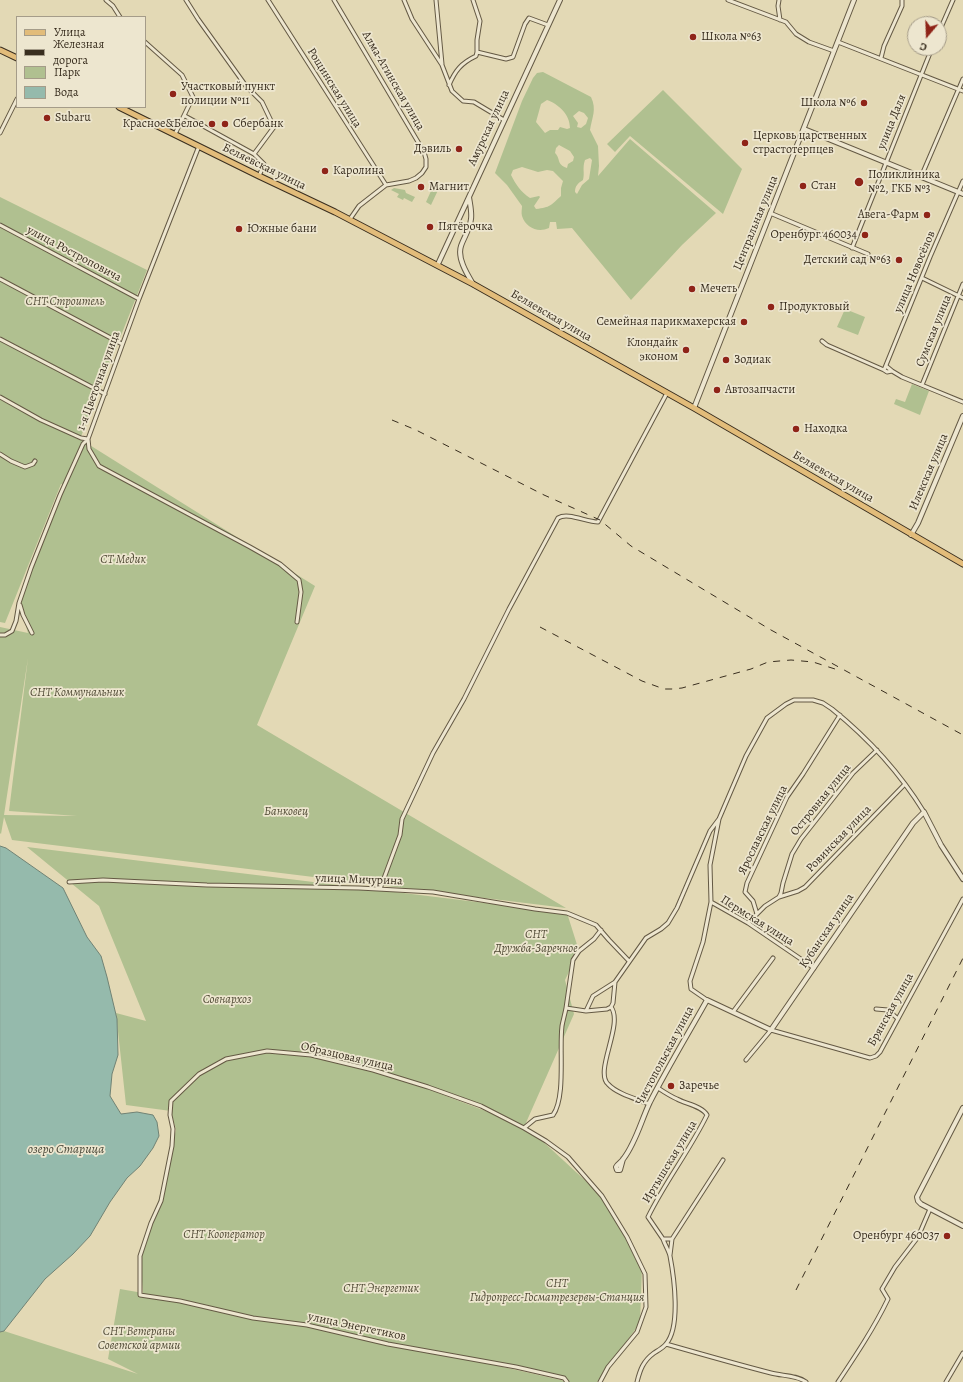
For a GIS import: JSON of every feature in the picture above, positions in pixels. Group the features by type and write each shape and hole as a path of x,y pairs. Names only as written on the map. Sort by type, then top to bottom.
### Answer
{"main road":[{"path":"0,50 16,58"},
{"name":"Беляевская улица","path":"121,108 350,219 438,264 694,408 963,564"}],"street":[{"path":"106,0 113,6 119,16"},
{"path":"186,0 198,20 246,86 262,102 274,127 254,154"},
{"name":"Рощинская улица","path":"268,0 386,185"},
{"name":"Алма-Атинская улица","path":"334,0 424,152 426,159 426,167 416,178 409,181 386,185"},
{"path":"404,0 412,19 442,65 452,91 463,101 474,102 504,120"},
{"path":"436,0 442,65"},
{"path":"449,85 458,68 464,62 476,56 480,21 472,0"},
{"name":"Амурская улица","path":"438,264 560,0"},
{"path":"728,0 736,1 786,22 796,34 802,38 834,51"},
{"path":"779,0 778,6 780,20"},
{"name":"Центральная улица","path":"694,408 854,0"},
{"path":"882,58 884,46 902,6 902,0"},
{"path":"946,16 953,0"},
{"path":"477,52 506,59 514,57 524,24 528,18 548,24"},
{"path":"838,42 963,91"},
{"path":"146,43 182,75 193,97 175,134"},
{"name":"улица Даля","path":"852,248 928,56"},
{"path":"921,177 963,79"},
{"path":"0,133 16,101"},
{"path":"185,116 254,154 264,164 259,176"},
{"path":"0,122 5,124"},
{"path":"804,129 961,193"},
{"name":"1-я Цветочная улица","path":"0,635 5,635 12,631 31,568 60,495 83,444 88,439 139,298 199,146"},
{"name":"улица Новосёлов","path":"884,370 922,278 961,193 963,181"},
{"path":"350,219 359,206 386,185"},
{"path":"469,195 471,219 460,247 461,256 467,274 474,284"},
{"path":"770,214 868,254"},
{"name":"улица Ростроповича","path":"0,225 139,298"},
{"path":"922,278 963,298"},
{"path":"0,280 122,344"},
{"name":"Сумская улица","path":"922,385 963,284"},
{"path":"0,339 105,394"},
{"path":"822,341 827,345 887,372 892,371"},
{"path":"886,366 902,377 963,402"},
{"path":"380,889 400,835 402,819 430,759 464,699 509,609 558,518 562,515 598,522 667,393"},
{"path":"0,397 41,420 81,438 88,439 88,449 99,466 280,564 299,580 301,592 297,622"},
{"name":"Илекская улица","path":"911,535 963,416"},
{"path":"0,454 11,461 26,467 35,461"},
{"path":"20,603 23,615 32,633"},
{"name":"Чистопольская улица","path":"624,1159 639,1131 649,1104 707,1000 691,989 690,981 703,942 711,902 710,865 719,819 746,756 767,718 794,700 813,700 823,703 840,715"},
{"path":"840,715 891,765 924,812 941,845 963,879"},
{"name":"Ярославская улица","path":"757,914 753,901 745,892 747,883 787,797 840,715"},
{"name":"Островная улица","path":"779,897 792,854 801,839 853,774 877,750"},
{"name":"Ровинская улица","path":"779,897 798,891 805,887 905,784"},
{"name":"Кубанская улица","path":"746,1060 771,1030 913,823 924,812"},
{"path":"586,1011 593,996 615,982 646,938 668,923 677,908 710,831 719,819"},
{"name":"улица Мичурина","path":"69,882 103,880 433,892 535,909 567,912 596,925 629,961"},
{"path":"748,923 765,906 779,897"},
{"name":"Брянская улица","path":"707,1000 771,1030 870,1058 876,1056 880,1052 963,899"},
{"name":"Пермская улица","path":"711,902 748,923 814,968"},
{"path":"524,1128 535,1119 553,1115 557,1110 562,1061 562,1026 573,960 579,951 594,939 601,930"},
{"path":"732,1012 773,958"},
{"path":"566,1008 586,1011 607,1009 611,1007 613,1003 615,982"},
{"path":"611,1007 614,1011 615,1020 604,1069 607,1084 624,1094 649,1104"},
{"path":"876,1009 888,1010 898,1019"},
{"name":"Образцовая улица","path":"140,1295 140,1256 151,1222 161,1201 172,1146 173,1129 170,1115 171,1101 199,1074 226,1059 268,1051 319,1057 373,1070 482,1106 546,1141 568,1157 602,1196 627,1237 645,1274 646,1307 637,1332 608,1367 600,1382"},
{"name":"Иртышская улица","path":"658,1088 676,1099 705,1112 707,1115 701,1128 657,1198 648,1217 663,1239"},
{"path":"963,1108 917,1196 918,1201 921,1204 963,1226"},
{"path":"638,1382 641,1368 650,1356 666,1344 673,1330 675,1321 674,1288 670,1255 672,1239 724,1160"},
{"path":"838,1382 858,1353 878,1319 888,1299 882,1289 895,1267 918,1237 922,1223 930,1208"},
{"path":"670,1255 663,1239 672,1239"},
{"name":"улица Энергетиков","path":"140,1295 180,1301 253,1318 307,1325 388,1344 564,1378 567,1382"},
{"path":"666,1344 779,1375 794,1377 806,1382"},
{"path":"946,1382 963,1353"}],"green space":[{"path":"543,72 591,97 594,106 594,114 590,130 598,146 598,176 630,139 716,213 682,245 631,300 572,228 557,229 556,222 550,222 549,228 537,230 526,224 522,216 522,206 507,185 495,173 522,101 537,73","holes":["547,100 563,110 568,118 570,128 567,129 560,127 558,130 550,130 545,133 536,122 541,104","579,111 584,113 588,118 586,124 581,128 577,127 578,123 573,116","559,145 570,151 574,157 573,161 568,164 567,168 561,165 555,153 556,148","590,158 592,160 589,179 582,185 577,194 575,192 576,188 583,180 585,160","522,167 538,172 547,170 553,171 563,181 561,196 550,206 536,209 534,206 540,197 530,198 527,196 519,188 511,175 513,170"]},
{"path":"663,90 742,169 723,214 630,136 615,152 607,144"},
{"path":"436,180 438,181 436,184 440,186 431,205 426,202"},
{"path":"394,188 405,190 406,193 415,197 412,202 404,198 403,200 397,197 399,194 391,190"},
{"path":"0,197 147,270 80,439 315,586 257,725 566,908 12,840 4,817 1,834 0,833 0,627 28,633 19,603 64,485 61,484 5,623 0,622","holes":["28,658 9,811 77,816 4,815"]},
{"path":"845,309 865,317 858,335 837,327"},
{"path":"912,384 929,391 920,415 894,404 896,399 905,402"},
{"path":"27,847 567,913 579,951 565,980 574,1014 525,1125 602,1196 642,1268 640,1323 597,1382 0,1382 0,1332 4,1331 138,1374 108,1359 120,1289 143,1293 140,1256 153,1223 176,1130 171,1111 126,1105 116,1013 146,1021 99,906","holes":["438,1093 489,1110 499,1116","490,1364 564,1378 565,1381"]}],"water":[{"name":"озеро Старица","path":"0,846 6,848 63,888 87,937 101,956 117,1019 118,1055 112,1074 110,1096 121,1114 137,1112 153,1115 157,1122 159,1136 153,1148 140,1166 127,1178 110,1202 90,1236 73,1254 45,1279 4,1331 0,1332"}],"railway":[{"path":"392,420 416,430 544,495 600,520 631,546 771,630 963,735"},
{"path":"540,627 642,681 664,689 682,688 751,669 768,662 791,660 813,662 835,669"},
{"path":"796,1290 963,958"}],"place":[{"name":"Школа №63","path":"693,37"},
{"name":"Участковый пункт полиции №11","path":"173,94"},
{"name":"Школа №6","path":"864,103"},
{"name":"Subaru","path":"47,118"},
{"name":"Красное&Белое","path":"212,124"},
{"name":"Сбербанк","path":"225,124"},
{"name":"Церковь царственных страстотерпцев","path":"745,143"},
{"name":"Дэвиль","path":"459,149"},
{"name":"Каролина","path":"325,171"},
{"name":"Поликлиника №2, ГКБ №3","path":"859,182"},
{"name":"Стан","path":"803,186"},
{"name":"Магнит","path":"421,187"},
{"name":"Авега-Фарм","path":"927,215"},
{"name":"Пятёрочка","path":"430,227"},
{"name":"Южные бани","path":"239,229"},
{"name":"Оренбург 460034","path":"865,235"},
{"name":"Детский сад №63","path":"899,260"},
{"name":"Мечеть","path":"692,289"},
{"name":"Продуктовый","path":"771,307"},
{"name":"Семейная парикмахерская","path":"744,322"},
{"name":"Клондайк эконом","path":"686,350"},
{"name":"Зодиак","path":"726,360"},
{"name":"Автозапчасти","path":"717,390"},
{"name":"Находка","path":"796,429"},
{"name":"Заречье","path":"671,1086"},
{"name":"Оренбург 460037","path":"947,1236"}],"park label":[{"name":"СНТ Строитель","path":"65,302"},
{"name":"СТ Медик","path":"123,560"},
{"name":"СНТ Коммунальник","path":"77,693"},
{"name":"Банковец","path":"286,812"},
{"name":"СНТ Дружба-Заречное","path":"536,942"},
{"name":"Совнархоз","path":"227,1000"},
{"name":"СНТ Кооператор","path":"224,1235"},
{"name":"СНТ Энергетик","path":"381,1289"},
{"name":"СНТ Гидропресс-Госматрезервы-Станция","path":"557,1291"},
{"name":"СНТ Ветераны Советской армии","path":"139,1339"}]}
